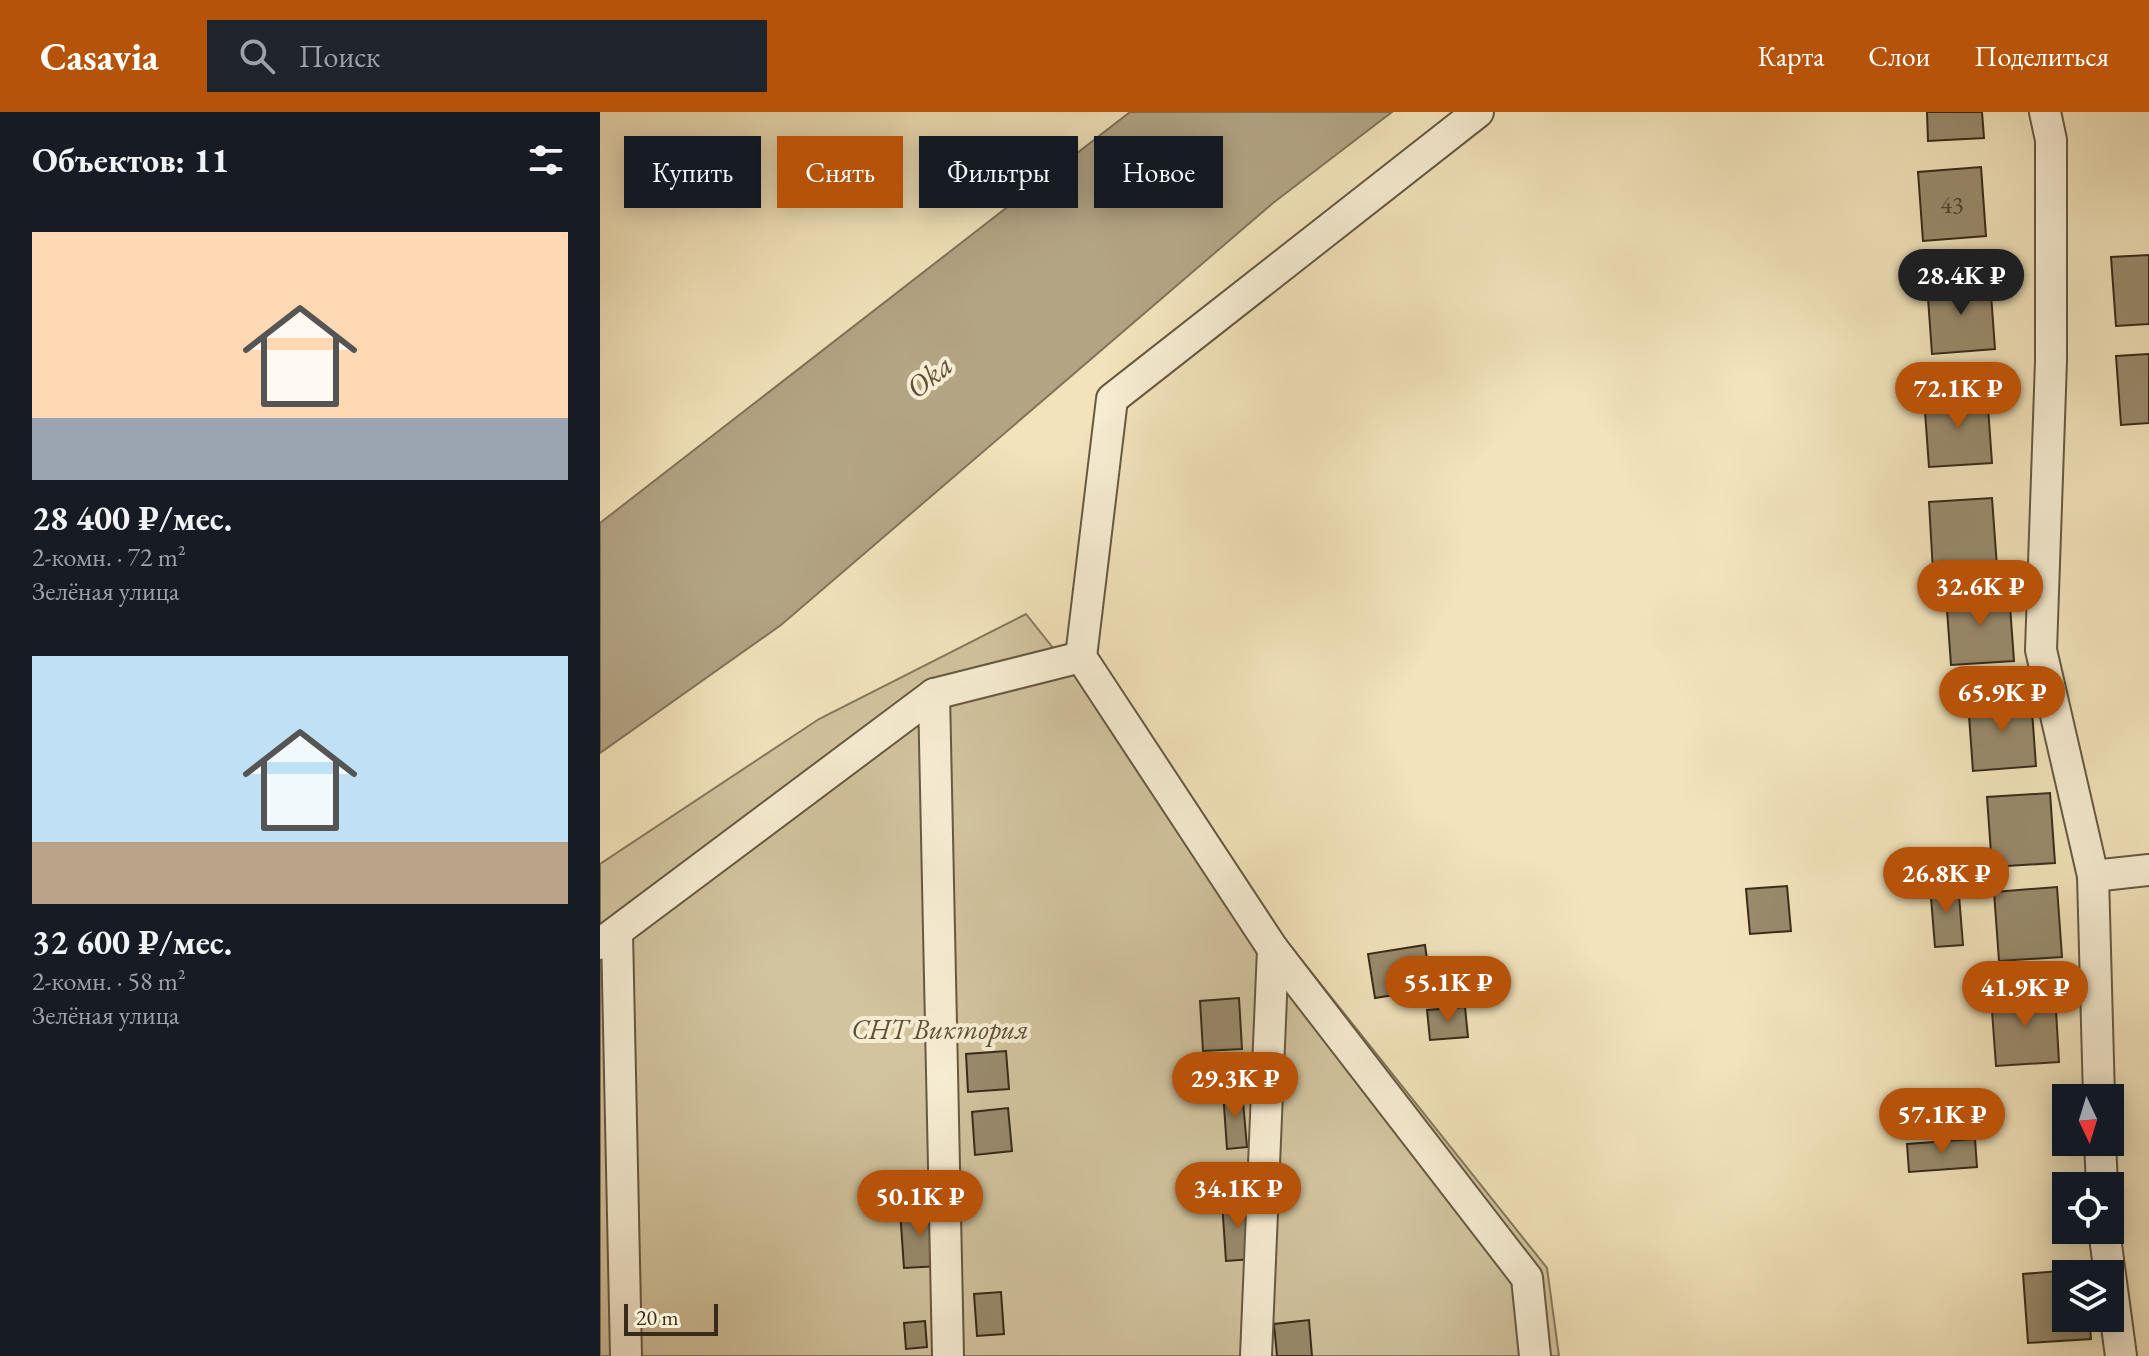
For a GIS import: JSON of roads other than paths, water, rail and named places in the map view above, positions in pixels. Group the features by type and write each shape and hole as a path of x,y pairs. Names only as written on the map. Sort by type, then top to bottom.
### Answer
{"street":[{"path":"1478,112 1112,399 1081,657 1273,949 1527,1278 1535,1356"},
{"path":"2045,112 2051,140 2051,361 2041,650 2093,876 2099,1084"},
{"path":"626,1356 609,938 934,694 1081,657"},
{"path":"934,694 948,1356"},
{"path":"2093,876 2149,870"},
{"path":"1256,1356 1273,949"},
{"path":"2106,1244 2121,1356"}],"water":[{"name":"Oka","path":"1130,112 1392,112 1273,203 781,625 600,753 600,523 1006,208 1078,208 1078,152 1094,140 1094,208 1223,208 1223,136 1099,136"}],"park label":[{"name":"СНТ Виктория","path":"940,1029"}]}
